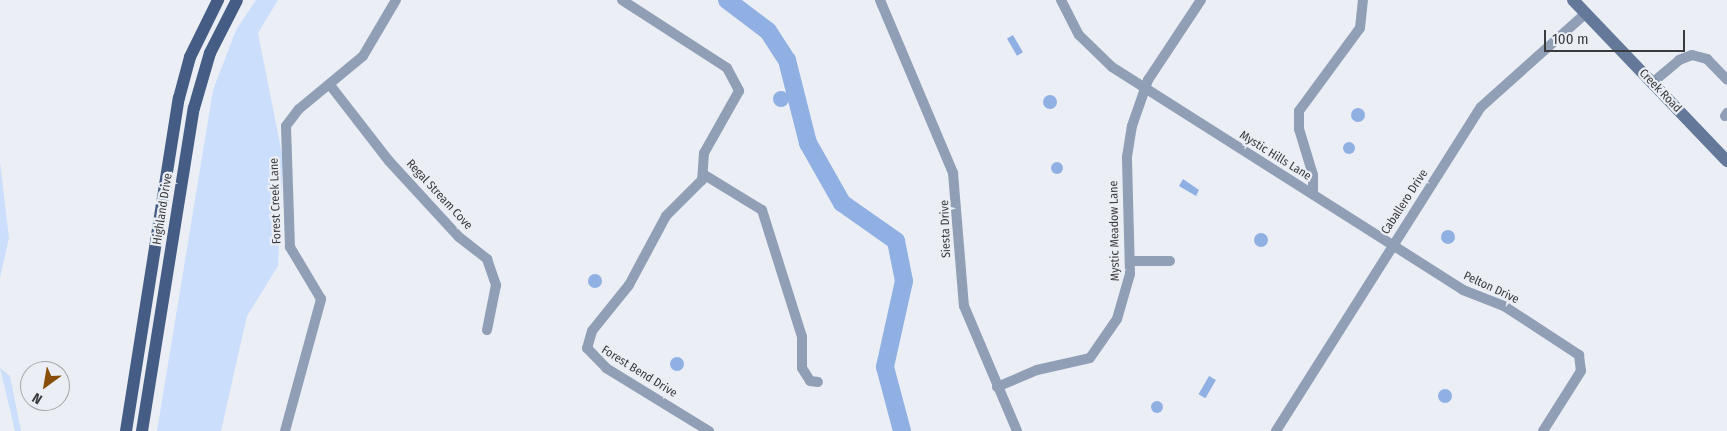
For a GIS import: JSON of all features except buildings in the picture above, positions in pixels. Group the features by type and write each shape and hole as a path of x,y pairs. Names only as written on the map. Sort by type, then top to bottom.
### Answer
{"main road":[{"name":"Highland Drive","path":"126,431 179,98 190,57 218,0"},
{"name":"Highland Drive","path":"142,431 195,101 210,53 237,0"}],"street":[{"name":"Forest Creek Lane","path":"285,431 321,299 290,247 285,134 299,109 363,56 396,0"},
{"name":"Forest Bend Drive","path":"622,0 727,68 739,83 735,100 704,153 703,174 696,188 666,216 629,285 592,331 588,348 606,368 708,431"},
{"name":"Siesta Drive","path":"880,0 953,173 964,306 1017,431"},
{"name":"Mystic Hills Lane","path":"1061,0 1075,29 1094,53 1145,88 1392,246"},
{"name":"Mystic Meadow Lane","path":"997,387 1037,370 1085,360 1094,354 1122,308 1130,261 1127,157 1145,88 1201,0"},
{"path":"1312,194 1313,175 1298,129 1299,111 1360,28 1363,0"},
{"name":"Creek Road","path":"1573,0 1727,161"},
{"name":"Caballero Drive","path":"1276,431 1481,107 1586,13"},
{"path":"1652,83 1679,60 1692,56 1707,59 1727,80"},
{"name":"Regal Stream Cove","path":"330,85 389,161 459,236 487,259 496,285 487,330"},
{"path":"703,174 762,210 802,337 802,368 810,380 818,382"},
{"name":"Pelton Drive","path":"1392,246 1476,297 1504,306 1579,354 1581,371 1543,431"},
{"path":"1130,261 1170,261"}],"shaded area":[{"path":"256,0 278,0 258,33 283,159 278,266 247,316 221,431 157,431 213,90 236,30"},
{"path":"0,162 9,238 0,278"},
{"path":"0,368 10,376 21,431 15,431"}],"water":[{"path":"1013,35 1023,52 1017,56 1007,38"},
{"path":"781,91 789,99 781,107 773,99"},
{"path":"1050,95 1055,97 1057,102 1055,107 1050,109 1045,107 1043,102 1045,97"},
{"path":"1358,108 1363,110 1365,115 1363,120 1358,122 1353,120 1351,115 1353,110"},
{"path":"1347,142 1351,142 1355,148 1351,154 1347,154 1343,150 1343,146"},
{"path":"1059,162 1062,163 1062,173 1055,174 1052,173 1051,166 1052,163"},
{"path":"1183,179 1199,190 1196,196 1179,186"},
{"path":"1448,230 1453,232 1455,237 1453,242 1448,244 1443,242 1441,237 1443,232"},
{"path":"1261,233 1266,235 1268,240 1266,245 1261,247 1256,245 1254,240 1256,235"},
{"path":"592,274 598,274 602,281 598,288 592,288 588,284 588,278"},
{"path":"677,357 682,359 684,364 682,369 677,371 672,369 670,364 672,359"},
{"path":"1209,376 1216,380 1205,398 1198,394"},
{"path":"1445,389 1450,391 1452,396 1450,401 1445,403 1440,401 1438,396 1440,391"},
{"path":"1159,401 1162,402 1162,412 1155,413 1152,412 1151,405 1152,402"}],"waterway":[{"path":"727,0 768,31 787,60 808,143 842,203 896,241 904,281 885,367 902,431"}]}
